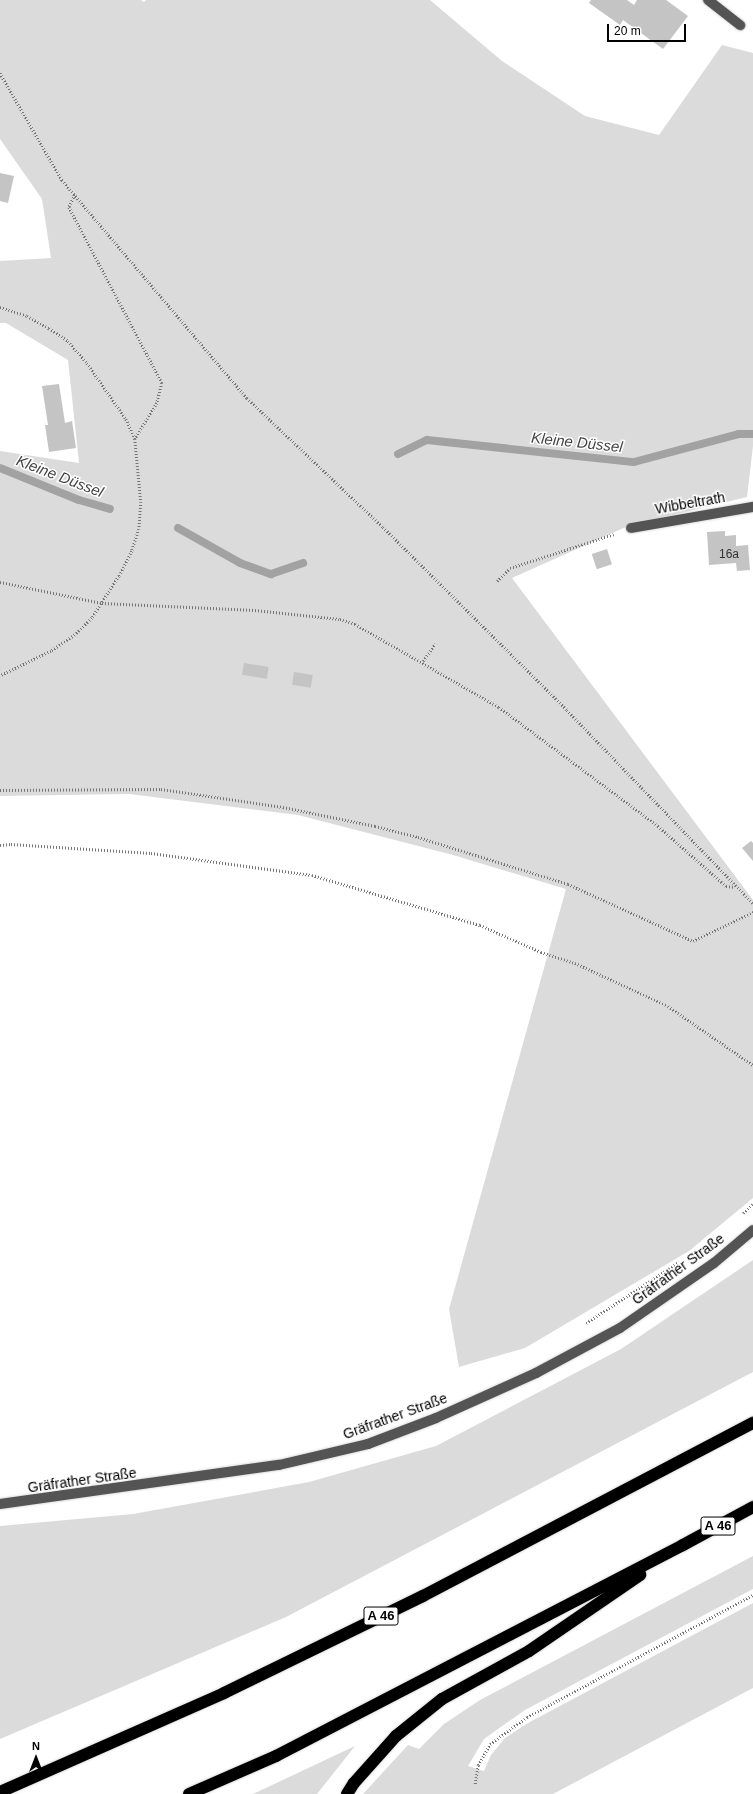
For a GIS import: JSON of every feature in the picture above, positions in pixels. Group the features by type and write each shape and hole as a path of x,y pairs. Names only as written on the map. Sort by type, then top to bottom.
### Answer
{"highway":[{"name":"A 46","path":"0,1792 224,1693 423,1596 753,1423"},
{"name":"A 46","path":"189,1794 276,1756 683,1545 753,1507"},
{"path":"347,1794 354,1783 396,1736 442,1699 529,1651 683,1545"}],"street":[{"path":"708,0 740,25"},
{"name":"Wibbeltrath","path":"632,528 753,507"},
{"name":"Gräfrather Straße","path":"0,1504 278,1465 368,1444 436,1418 536,1373 620,1328 714,1263 753,1230"}],"path":[{"path":"0,73 47,157 62,180 248,398 383,527 567,710 753,903"},
{"path":"75,195 69,207 162,383 157,403 134,440"},
{"path":"0,307 27,316 49,328 68,341 86,363 126,419 134,440 141,502 139,529 132,551 119,576 92,618 75,635 51,651 0,676"},
{"path":"497,581 510,568 632,528"},
{"path":"0,582 102,603 255,610 340,619 355,624 422,661 499,707 658,826 726,886 736,887"},
{"path":"422,661 435,644"},
{"path":"0,790 161,789 283,808 374,826 418,837 568,884 692,941 753,912"},
{"path":"0,845 11,844 151,853 312,875 480,925 541,952 575,962 668,1006 753,1065"},
{"path":"742,1214 753,1204"},
{"path":"583,1325 681,1261"},
{"path":"475,1784 478,1765 490,1744 527,1717 753,1596"}],"shaded area":[{"path":"0,0 141,0 144,2 146,0 430,0 502,61 585,116 659,135 722,45 753,53 753,446 747,497 628,526 512,578 753,900 753,1198 689,1251 525,1348 459,1367 449,1309 566,889 453,855 298,815 129,794 0,796 0,451 79,463 68,360 6,323 0,323 0,261 51,258 42,199 0,139"},
{"path":"753,1260 753,1372 286,1617 0,1739 0,1526 133,1514 309,1482 436,1446 621,1349"},
{"path":"753,1556 753,1589 525,1710 484,1739 468,1766 484,1771 491,1755 505,1738 528,1723 753,1603 753,1688 553,1794 363,1794 408,1745 419,1749 444,1724 480,1700"},
{"path":"355,1746 317,1794 253,1794"}],"building":[{"path":"591,0 627,0 634,5 637,0 666,0 688,16 663,49 623,20 620,25 589,3"},
{"path":"0,173 14,176 8,203 0,201"},
{"path":"59,384 65,423 72,421 76,448 49,452 45,425 48,425 42,386"},
{"path":"725,531 725,536 736,535 736,546 748,545 750,570 737,571 736,563 709,565 707,532"},
{"path":"607,549 612,564 597,569 592,554"},
{"path":"244,663 269,667 267,679 242,675"},
{"path":"294,672 313,675 311,688 292,685"},
{"path":"751,841 753,843 753,861 742,848"}],"waterway":[{"name":"Kleine Düssel","path":"398,454 427,440 634,462 739,434 753,434"},
{"name":"Kleine Düssel","path":"0,468 79,500 110,509"},
{"name":"Kleine Düssel","path":"178,528 240,563 271,574 303,563"}]}
